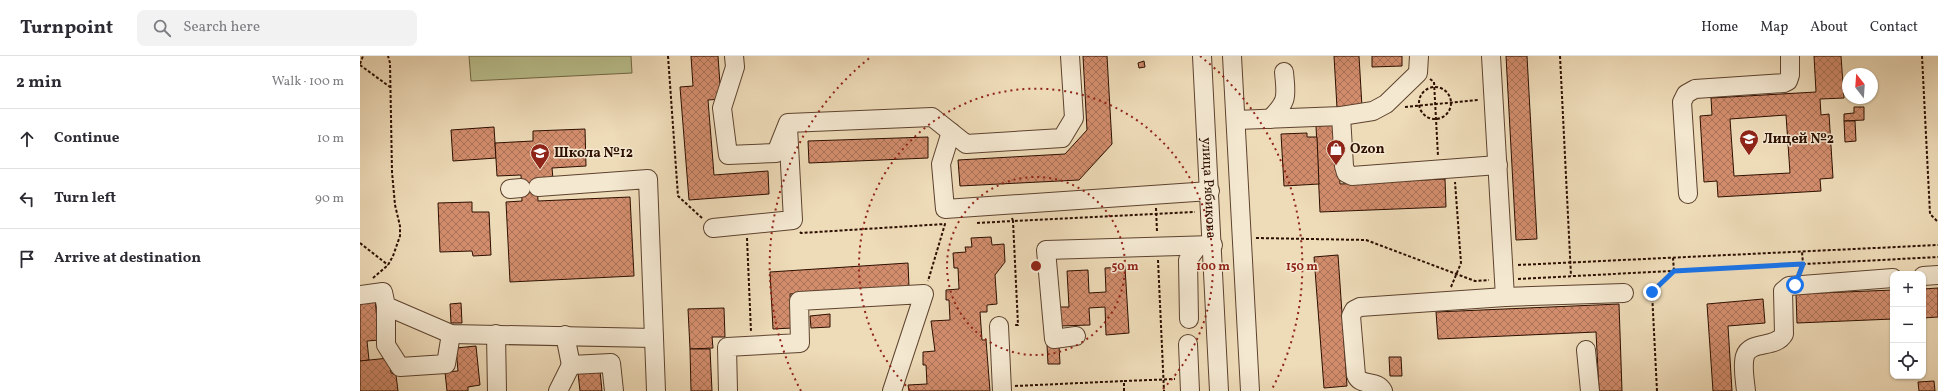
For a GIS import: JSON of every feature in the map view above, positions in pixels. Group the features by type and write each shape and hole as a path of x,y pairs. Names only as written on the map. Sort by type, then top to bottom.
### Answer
{"street":[{"path":"734,56 735,68 722,108 728,155 776,152 788,123"},
{"path":"788,123 932,117 966,144 1062,138 1074,118 1070,56"},
{"name":"улица Рябикова","path":"1202,56 1210,191 1205,245 1220,391"},
{"path":"1232,56 1250,391"},
{"path":"1491,56 1505,297"},
{"path":"1688,194 1682,102 1686,94 1695,89 1784,84 1788,81 1790,75 1790,56"},
{"path":"1236,120 1342,116 1380,109 1419,65"},
{"path":"1270,119 1281,108 1286,98 1284,72"},
{"path":"1342,116 1344,166 1346,173 1352,176 1498,165"},
{"path":"713,228 793,220 788,123"},
{"path":"951,132 941,164 945,217 1012,213 1155,195 1210,191"},
{"path":"523,188 648,179 656,391"},
{"path":"1076,336 1054,339 1046,250 1205,245"},
{"path":"1189,319 1188,260 1205,245"},
{"path":"1926,276 1938,275"},
{"path":"1746,391 1744,358 1747,352 1753,347 1781,340 1784,334 1783,291 1785,287 1890,278"},
{"path":"360,295 383,292 386,306 386,345 400,367 446,364 451,334"},
{"path":"1383,391 1380,386 1376,384 1358,379 1351,316 1354,310 1360,307 1505,297 1624,293"},
{"path":"728,391 727,346 800,343 799,301 924,294 892,391"},
{"path":"386,306 451,334 654,338"},
{"path":"999,326 1002,389"},
{"path":"496,334 497,391"},
{"path":"558,391 571,365 565,336"},
{"path":"1188,344 1190,385"},
{"path":"1586,350 1590,391"},
{"path":"571,365 611,363 614,391"}],"path":[{"path":"363,56 360,65 390,87"},
{"path":"372,279 388,265 398,246 400,226 395,205 392,172 390,63 388,56"},
{"path":"668,56 678,196 713,228"},
{"path":"1560,56 1571,276"},
{"path":"1922,56 1930,214 1938,222"},
{"path":"1419,65 1434,82 1436,119 1447,169 1460,263 1445,301"},
{"path":"1435,88 1442,89 1447,92 1451,103 1448,112 1444,116 1436,119 1429,118 1424,114 1420,105 1422,94 1426,90 1435,88"},
{"path":"1380,109 1494,99"},
{"path":"1155,195 1164,391"},
{"path":"975,223 1012,213 1156,214 1198,212"},
{"path":"999,326 1018,325 1012,213"},
{"path":"793,220 801,233 945,217 924,294"},
{"path":"746,225 751,345"},
{"path":"1242,238 1366,240 1475,281 1504,273 1570,263 1938,245"},
{"path":"360,243 388,265"},
{"path":"1795,285 1803,264 1802,252"},
{"path":"1504,273 1571,276 1938,257"},
{"path":"1657,391 1652,292 1674,271 1674,258"},
{"path":"1002,389 1163,379 1190,385"},
{"path":"1124,381 1124,391"}],"green space":[{"path":"469,56 631,56 632,73 471,81"}],"building":[{"path":"691,56 718,56 721,99 708,100 714,175 768,171 769,194 689,200 680,87 693,86"},
{"path":"1083,56 1107,56 1112,144 1079,180 960,186 958,160 1065,154 1087,130"},
{"path":"1334,56 1359,56 1362,107 1337,108"},
{"path":"1372,56 1402,56 1402,66 1372,67"},
{"path":"1506,56 1527,56 1537,239 1516,240"},
{"path":"1814,56 1841,56 1842,98 1820,99 1821,115 1829,114 1833,178 1820,179 1821,191 1718,197 1717,181 1704,182 1700,116 1712,115 1711,98 1816,92","holes":["1786,115 1790,173 1734,176 1730,119"]},
{"path":"1144,61 1145,67 1139,68 1138,63"},
{"path":"1854,107 1864,107 1864,120 1844,121 1844,114 1854,113"},
{"path":"1844,121 1855,121 1856,141 1845,142"},
{"path":"1337,125 1340,184 1445,179 1446,207 1320,212 1316,126"},
{"path":"494,127 496,158 453,161 451,130"},
{"path":"585,129 586,166 552,168 553,179 537,179 538,201 630,197 634,276 510,282 506,202 522,201 521,175 497,176 495,143 533,141 533,131"},
{"path":"1307,133 1307,137 1317,137 1319,184 1284,186 1281,134"},
{"path":"928,137 928,158 809,163 808,141"},
{"path":"472,202 472,212 489,212 491,255 473,256 472,251 440,252 438,203"},
{"path":"991,237 992,245 1004,244 1005,262 995,275 997,304 987,305 987,312 980,312 982,340 986,340 990,391 909,391 908,385 927,384 926,365 923,365 923,352 935,351 931,321 950,320 949,300 946,300 946,290 959,289 958,268 954,268 953,253 966,252 965,247 972,247 971,238"},
{"path":"1338,255 1347,386 1324,388 1314,257"},
{"path":"908,263 909,287 790,294 792,328 773,329 770,272"},
{"path":"1125,267 1129,333 1106,335 1105,307 1089,308 1090,325 1060,326 1059,307 1069,307 1067,271 1088,270 1089,293 1106,292 1105,268"},
{"path":"1938,288 1938,317 1926,318 1926,289"},
{"path":"1890,290 1890,319 1797,323 1796,294"},
{"path":"375,299 379,340 367,341 369,360 360,361 360,301"},
{"path":"1763,299 1765,323 1728,326 1732,391 1713,391 1707,304"},
{"path":"461,303 462,323 451,323 450,304"},
{"path":"1619,304 1622,391 1599,391 1596,332 1438,339 1436,312"},
{"path":"724,308 725,337 712,337 713,348 690,349 688,309"},
{"path":"830,314 830,327 811,328 810,316"},
{"path":"1047,345 1059,345 1060,364 1048,364"},
{"path":"476,346 480,385 468,387 468,391 447,391 445,372 458,371 456,348"},
{"path":"690,349 710,349 712,391 691,391"},
{"path":"1389,357 1401,357 1402,376 1390,376"},
{"path":"389,358 391,373 396,375 398,391 360,391 360,361"},
{"path":"600,371 602,391 580,391 578,373"},
{"path":"1934,381 1935,391 1919,391 1918,382"}],"place":[{"name":"Лицей №2","path":"1749,156"},
{"name":"Ozon","path":"1336,166"},
{"name":"Школа №12","path":"540,170"}],"route":[{"path":"1652,292 1674,271 1803,264 1795,285"}]}
